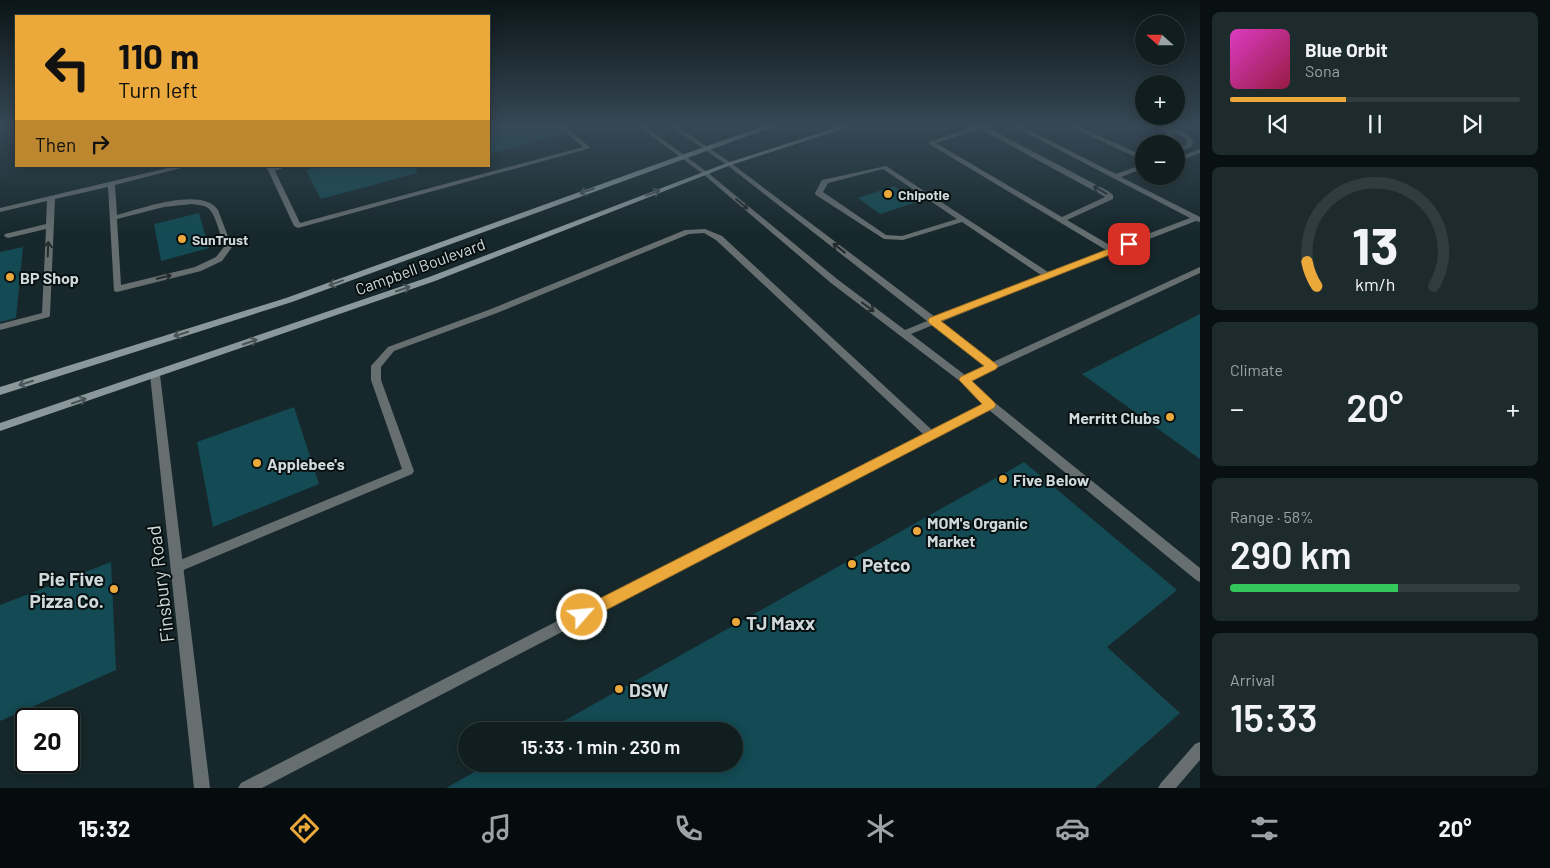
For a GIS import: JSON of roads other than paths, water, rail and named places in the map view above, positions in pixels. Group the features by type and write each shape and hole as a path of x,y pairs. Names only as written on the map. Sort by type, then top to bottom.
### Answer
{"main road":[{"name":"Campbell Boulevard","path":"0,391 289,300 664,163"},
{"name":"Campbell Boulevard","path":"0,427 432,279 733,163"}],"street":[{"path":"270,168 298,226 533,163"},
{"path":"691,163 834,281 964,380 990,405 1200,576"},
{"path":"965,163 1112,250"},
{"path":"1050,163 1105,192 1110,197 1062,220"},
{"path":"1088,163 1198,219"},
{"path":"729,164 992,366"},
{"path":"0,210 182,167"},
{"path":"963,219 902,238 884,237 819,193 825,182 884,167 963,219 1047,275"},
{"path":"1116,177 1135,170"},
{"path":"111,184 117,289 198,269 219,259 228,247 213,208 204,202 184,202 113,218"},
{"path":"0,327 46,315 48,226 51,198"},
{"path":"903,334 1047,275 1198,219"},
{"path":"8,236 48,226"},
{"path":"176,567 408,471 376,380 376,366 390,349 494,311 688,232 705,231 719,238 931,435"},
{"path":"964,380 1200,270"},
{"name":"Finsbury Road","path":"155,375 202,788"},
{"path":"246,788 990,405"},
{"path":"1166,788 1200,749"}],"place":[{"name":"Chipotle","path":"888,194"},
{"name":"SunTrust","path":"182,239"},
{"name":"BP Shop","path":"10,277"},
{"name":"Merritt Clubs","path":"1170,417"},
{"name":"Applebee's","path":"257,463"},
{"name":"Five Below","path":"1003,479"},
{"name":"MOM's Organic Market","path":"917,531"},
{"name":"Petco","path":"852,564"},
{"name":"Pie Five Pizza Co.","path":"114,589"},
{"name":"TJ Maxx","path":"736,622"},
{"name":"DSW","path":"619,689"}]}
